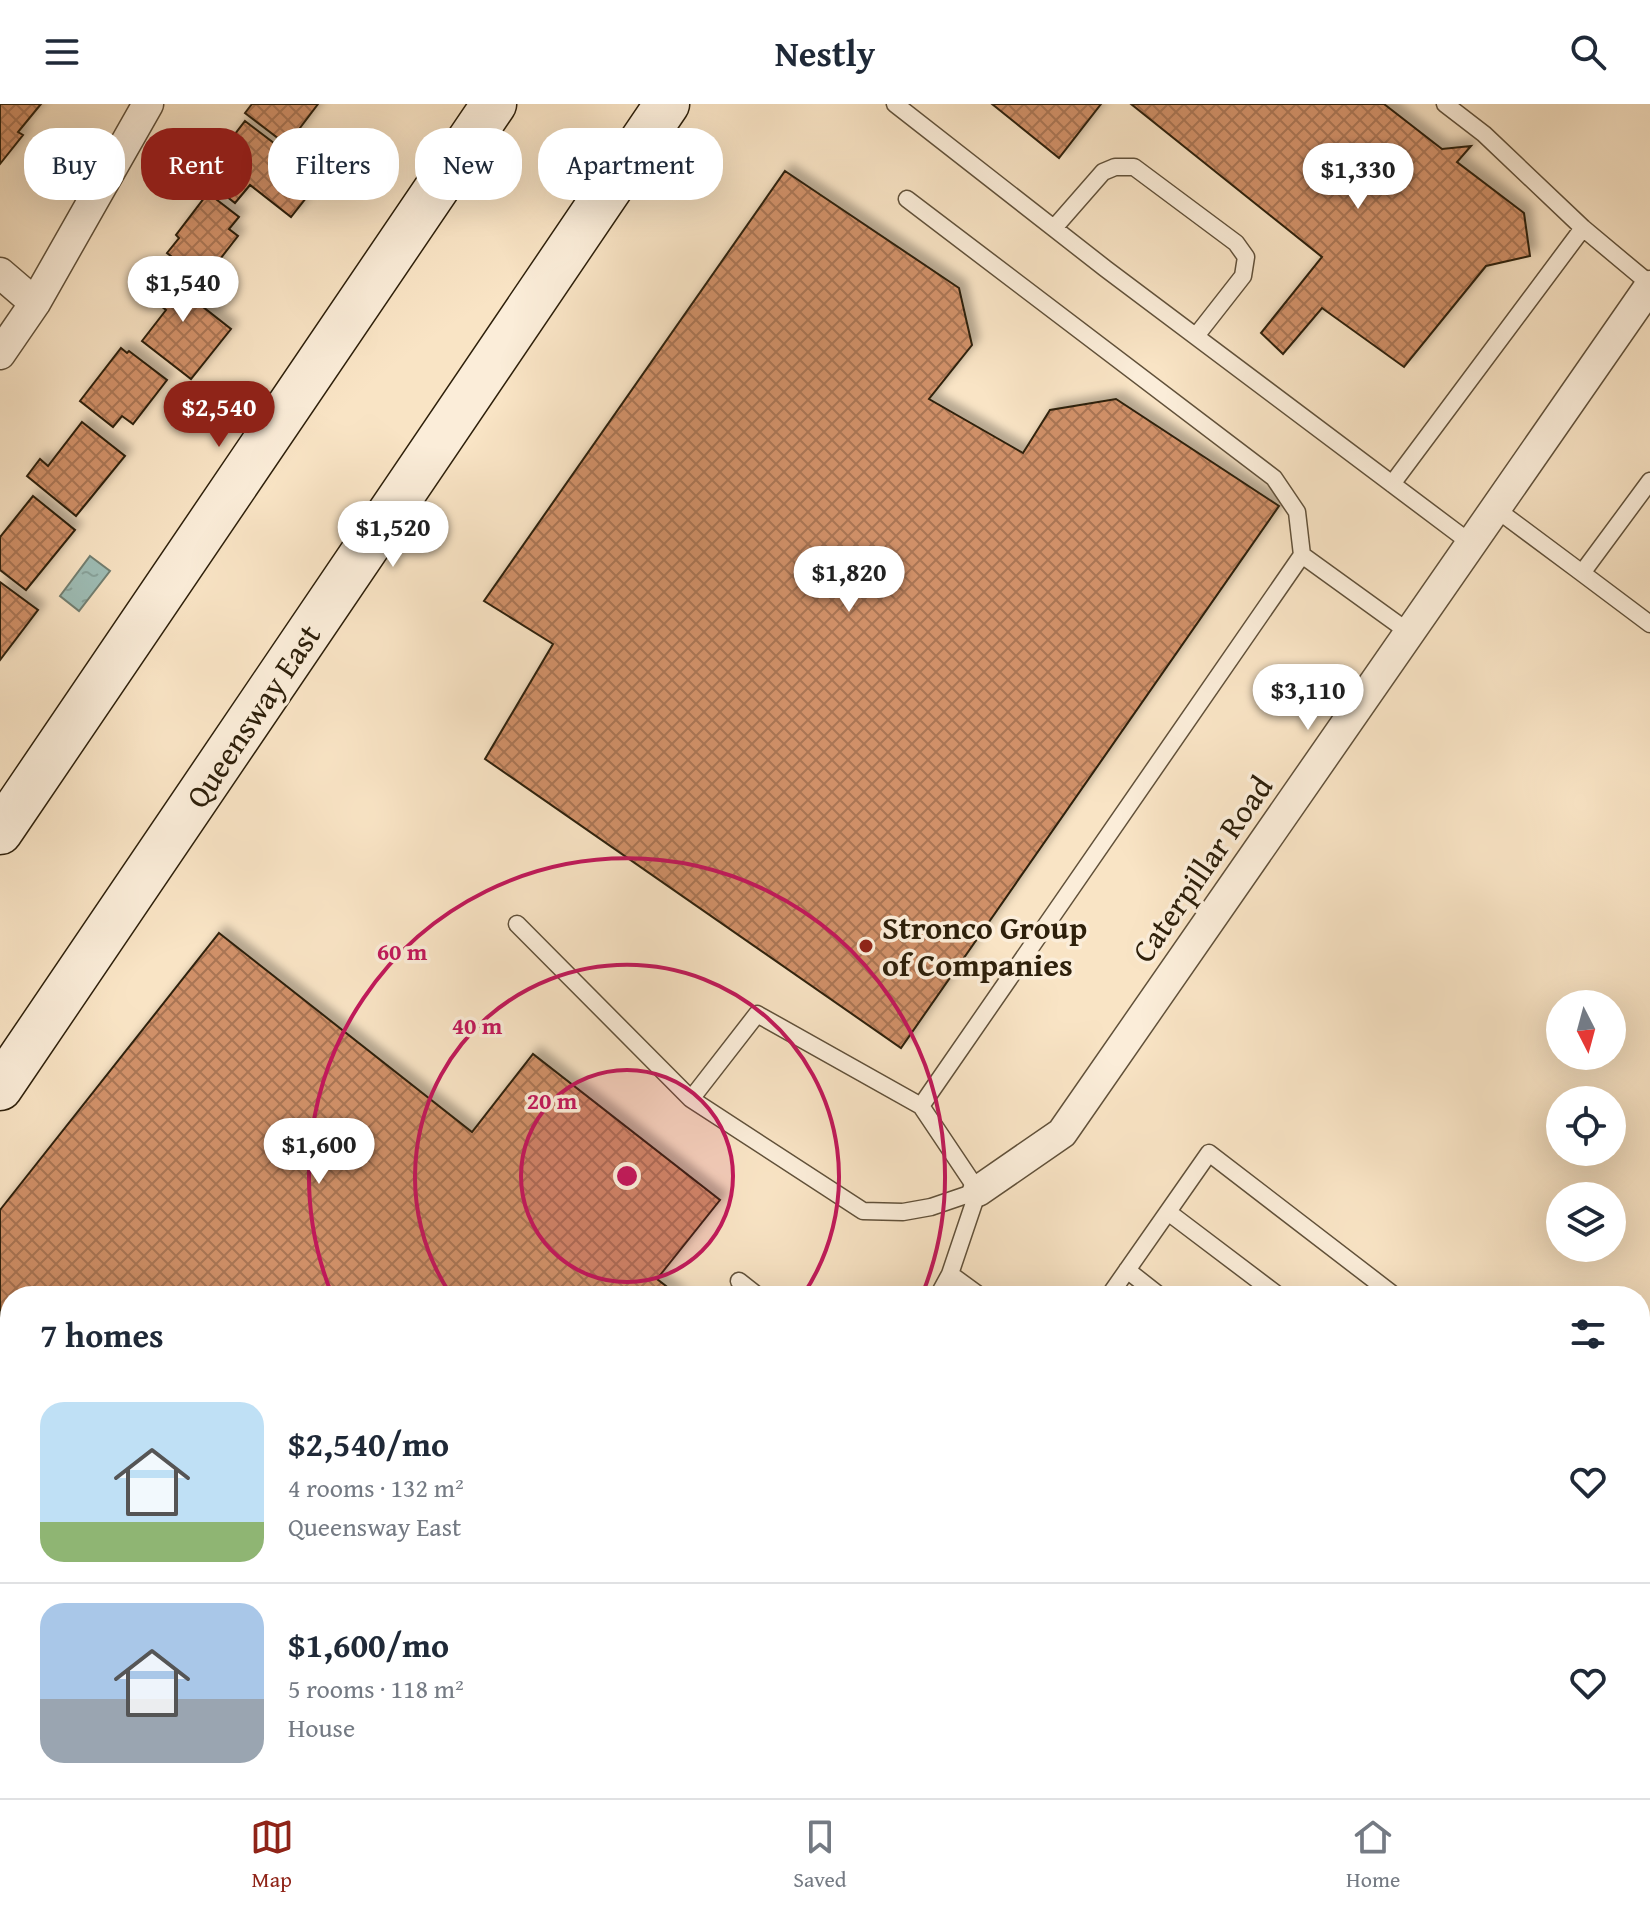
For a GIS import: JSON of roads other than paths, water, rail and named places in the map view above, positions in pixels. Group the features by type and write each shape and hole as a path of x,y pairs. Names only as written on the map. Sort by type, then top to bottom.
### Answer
{"main road":[{"path":"0,832 494,104"},
{"name":"Queensway East","path":"0,1088 667,104"}],"street":[{"path":"0,354 35,303 148,104"},
{"path":"0,273 35,303"},
{"name":"Caterpillar Road","path":"978,1191 1062,1133 1650,285"}],"lane":[{"path":"895,104 1472,544"},
{"path":"1445,104 1484,134 1583,228 1650,285"},
{"path":"1054,228 1103,172 1115,167 1134,167 1236,243 1246,257 1243,276 1196,336"},
{"path":"907,199 1274,478 1297,512 1302,555 921,1106"},
{"path":"1392,484 1583,228"},
{"path":"1582,573 1650,481"},
{"path":"1496,509 1650,624"},
{"path":"1302,555 1410,633"},
{"path":"517,924 691,1099 863,1211 903,1212 931,1207 978,1191"},
{"path":"691,1099 757,1014 921,1106 978,1191"},
{"path":"1116,1286 1209,1153 1382,1286"},
{"path":"943,1286 978,1191"},
{"path":"1168,1212 1266,1286"},
{"path":"1127,1270 1147,1286"},
{"path":"950,1274 966,1286"},
{"path":"739,1281 745,1286"}],"water":[{"path":"90,556 110,571 79,611 60,596"}],"place":[{"name":"Stronco Group of Companies","path":"866,946"}]}
